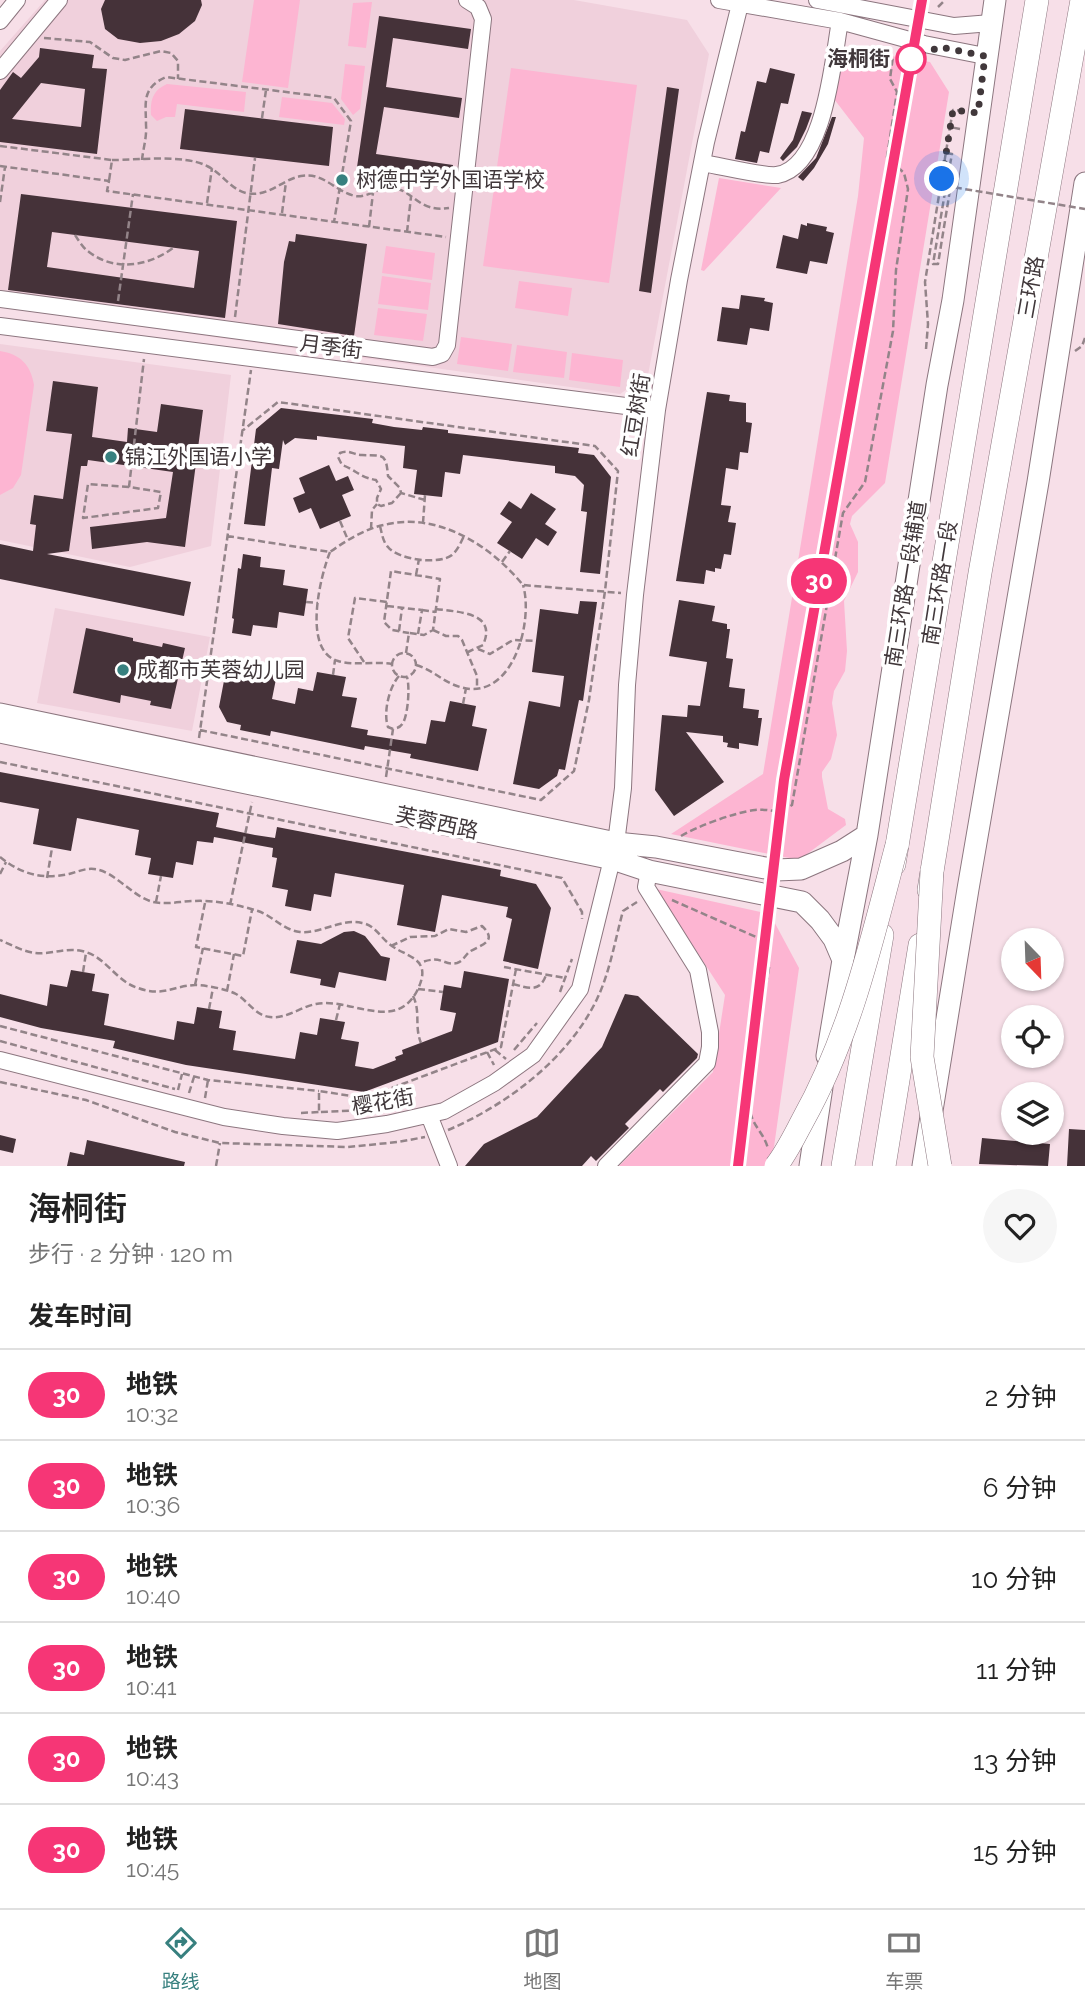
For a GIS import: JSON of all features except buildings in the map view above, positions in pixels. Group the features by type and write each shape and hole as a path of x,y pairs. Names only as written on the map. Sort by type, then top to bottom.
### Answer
{"highway":[{"name":"南三环路一段","path":"843,1166 1037,0"},
{"name":"三环路","path":"980,573 1083,0"},
{"name":"南三环路一段","path":"884,1166 980,573"},
{"path":"772,1161 813,1102 845,1031 857,998 897,845"},
{"path":"932,871 922,1057 940,1166"},
{"path":"927,948 939,1068 957,1166"}],"main road":[{"name":"南三环路一段辅道","path":"810,1166 843,960 867,835 935,397 953,300 985,56 995,0"},
{"path":"923,1166 1038,482 1085,183"},
{"name":"芙蓉西路","path":"0,713 383,794 614,851 649,871 802,902 834,939 843,960"},
{"name":"芙蓉西路","path":"0,732 256,785 614,851 656,847 776,870 801,869 842,851 867,835"}],"street":[{"path":"0,21 17,0"},
{"path":"0,71 59,0"},
{"path":"0,299 433,357 442,355 447,345 483,19 478,7 467,0"},
{"path":"719,0 840,22 924,44 985,56"},
{"path":"817,0 954,26 991,23"},
{"name":"红豆树街","path":"614,851 622,788 635,595 657,410 702,163 740,2"},
{"path":"702,163 776,175 791,169 804,156 815,137 822,115 840,22"},
{"name":"月季街","path":"0,326 657,410"},
{"name":"樱花街","path":"0,1060 224,1117 283,1126 337,1131 387,1124 444,1111 494,1083 533,1055 580,989 614,851"},
{"path":"606,1166 706,1063 710,1047 698,970 646,887 649,871"},
{"path":"429,1115 449,1166"}],"path":[{"path":"937,8 945,0"},
{"path":"28,36 90,42 113,58 125,60 161,51 172,53 178,61 178,79"},
{"path":"678,839 695,828 755,810 780,813 792,805 843,513 865,482 893,331 896,270 908,189 904,173 887,157 897,92 890,79 893,56"},
{"path":"142,160 147,123 144,102 157,81 166,77 334,98 351,121 334,222"},
{"path":"262,118 266,89"},
{"path":"925,352 928,324 925,282 953,110 978,113"},
{"path":"950,127 960,129"},
{"path":"0,146 112,160 181,160 204,164 235,188 250,194 265,193 302,176 313,176 359,196 390,188 401,190 429,208 462,204"},
{"path":"946,153 952,154 933,264 938,264 956,153"},
{"path":"234,330 255,158"},
{"path":"112,160 107,191 458,239"},
{"path":"0,202 2,166 109,181"},
{"path":"207,205 212,169"},
{"path":"282,215 286,182"},
{"path":"946,186 1085,209"},
{"path":"369,227 373,193"},
{"path":"116,315 133,194"},
{"path":"407,232 411,197"},
{"path":"75,235 87,251 103,260 123,265 144,264 160,258 173,248"},
{"path":"129,487 146,345"},
{"path":"196,755 253,359"},
{"path":"200,730 541,800 574,771 589,700 605,591 618,471 595,446 278,402 242,431"},
{"path":"371,529 372,510 377,504 381,489 376,480 360,476 353,468 342,465 338,457 340,453 349,451 382,457 388,466 388,476 401,492"},
{"path":"88,484 129,487 161,492 158,508 83,517 88,484"},
{"path":"401,492 425,498 423,523"},
{"path":"377,504 381,506 392,503 401,492"},
{"path":"340,521 348,540"},
{"path":"392,664 335,660 326,654 320,647 317,635 318,603 323,570 330,552 371,529 405,522 444,527 464,536 502,562 523,585 526,596 521,640 509,668 486,687 466,688 446,682 416,665"},
{"path":"380,526 387,547 394,553 419,559 443,559 453,555 464,536"},
{"path":"227,536 330,552"},
{"path":"502,562 510,551"},
{"path":"416,575 419,559"},
{"path":"391,571 440,579 433,630 424,635 410,633 392,630 384,622 391,571"},
{"path":"523,585 635,595"},
{"path":"365,662 348,638 355,598 402,608 477,617 486,630 486,639 478,649 468,652"},
{"path":"306,602 318,603"},
{"path":"399,631 402,608"},
{"path":"418,634 422,610"},
{"path":"433,630 441,635 458,636 468,652 477,676 477,688"},
{"path":"406,653 410,633"},
{"path":"478,649 490,654 513,640 536,641"},
{"path":"406,653 414,657 414,673 407,677 399,676 393,671 392,664 395,657 406,653"},
{"path":"333,675 335,660"},
{"path":"399,676 393,683 386,720 388,727 393,729 403,723 410,686 407,677"},
{"path":"463,704 466,688"},
{"path":"383,794 393,729"},
{"path":"0,762 562,878 582,912 582,923"},
{"path":"230,905 256,785"},
{"path":"47,878 52,848"},
{"path":"0,857 20,871 47,878 97,869 113,876 141,898 156,902 205,902 260,911 285,927 301,932 318,931 350,922 364,923 376,930 391,946 415,957 420,963 420,982 414,996 397,1011 387,1013 340,1004 316,1004 283,1017 268,1017 235,993 195,985 162,993 142,990 124,982 102,960 86,953 67,949 31,952 0,940"},
{"path":"0,874 6,862"},
{"path":"156,902 160,876"},
{"path":"437,1134 480,1116 516,1093 579,1030 598,998 623,911 650,893 679,902 756,937 765,944 769,955 769,968 749,1078 749,1101 751,1115 764,1135 772,1161"},
{"path":"205,902 195,947 243,956 253,910"},
{"path":"391,946 410,937 435,936 449,929 466,932 482,926 488,934 489,938 484,946 472,950 458,962 436,958 420,963"},
{"path":"195,985 203,948"},
{"path":"559,993 576,950"},
{"path":"83,972 86,953"},
{"path":"227,991 234,954"},
{"path":"504,967 565,978"},
{"path":"0,1026 208,1080 366,1098 501,1047 516,969"},
{"path":"513,985 534,989 543,984 546,975"},
{"path":"209,1009 213,988"},
{"path":"418,989 443,992"},
{"path":"414,996 419,1015 415,1023 421,1043"},
{"path":"336,1020 340,1004"},
{"path":"494,1049 505,1060 541,1019"},
{"path":"0,1041 204,1098 208,1080"},
{"path":"486,1052 496,1067"},
{"path":"178,1090 182,1074"},
{"path":"190,1093 194,1077"},
{"path":"319,1091 319,1112"},
{"path":"298,1113 368,1110 406,1104"},
{"path":"216,1166 220,1143"}],"shaded area":[{"name":"树德中学外国语学校","path":"45,0 574,0 687,20 709,54 648,375 620,394 0,307 0,51"},
{"path":"254,0 300,0 288,88 242,82"},
{"path":"372,2 366,48 348,46 353,3"},
{"path":"845,49 930,62 949,92 885,483 852,516 850,524 858,542 858,572 844,601 847,651 845,671 834,691 832,703 837,735 831,759 822,772 828,809 845,819 846,825 799,860 671,834 763,774 858,196 864,138 834,99"},
{"path":"345,64 365,66 360,109 353,115 341,99"},
{"path":"511,68 637,85 609,283 483,266"},
{"path":"167,84 246,92 244,112 177,104 175,117 157,121 151,115 152,100 158,89"},
{"path":"282,97 332,103 345,119 344,125 279,117"},
{"path":"719,178 781,188 704,271 701,270"},
{"path":"386,246 435,253 432,280 382,273"},
{"path":"382,276 431,283 428,310 378,304"},
{"path":"519,281 572,288 568,316 515,308"},
{"path":"378,308 427,314 423,341 374,335"},
{"path":"461,337 512,344 508,371 457,364"},
{"name":"锦江外国语小学","path":"0,344 231,375 211,546 130,567 0,540"},
{"path":"517,345 567,352 564,378 513,372"},
{"path":"0,351 19,358 27,366 34,385 21,475 13,488 0,495"},
{"path":"572,353 623,360 620,387 569,380"},
{"name":"成都市芙蓉幼儿园","path":"55,608 210,637 192,731 37,703"},
{"path":"656,889 770,914 799,968 774,1147 766,1166 619,1166 713,1072 725,995"}],"metro line":[{"name":"30","path":"738,1166 784,780 922,0"}],"place":[{"name":"海桐街","path":"911,59"},
{"name":"树德中学外国语学校","path":"342,180"},
{"name":"锦江外国语小学","path":"111,457"},
{"name":"成都市芙蓉幼儿园","path":"123,670"}],"route":[{"path":"911,59 940,47 985,56 978,113 953,110 942,179"}]}
